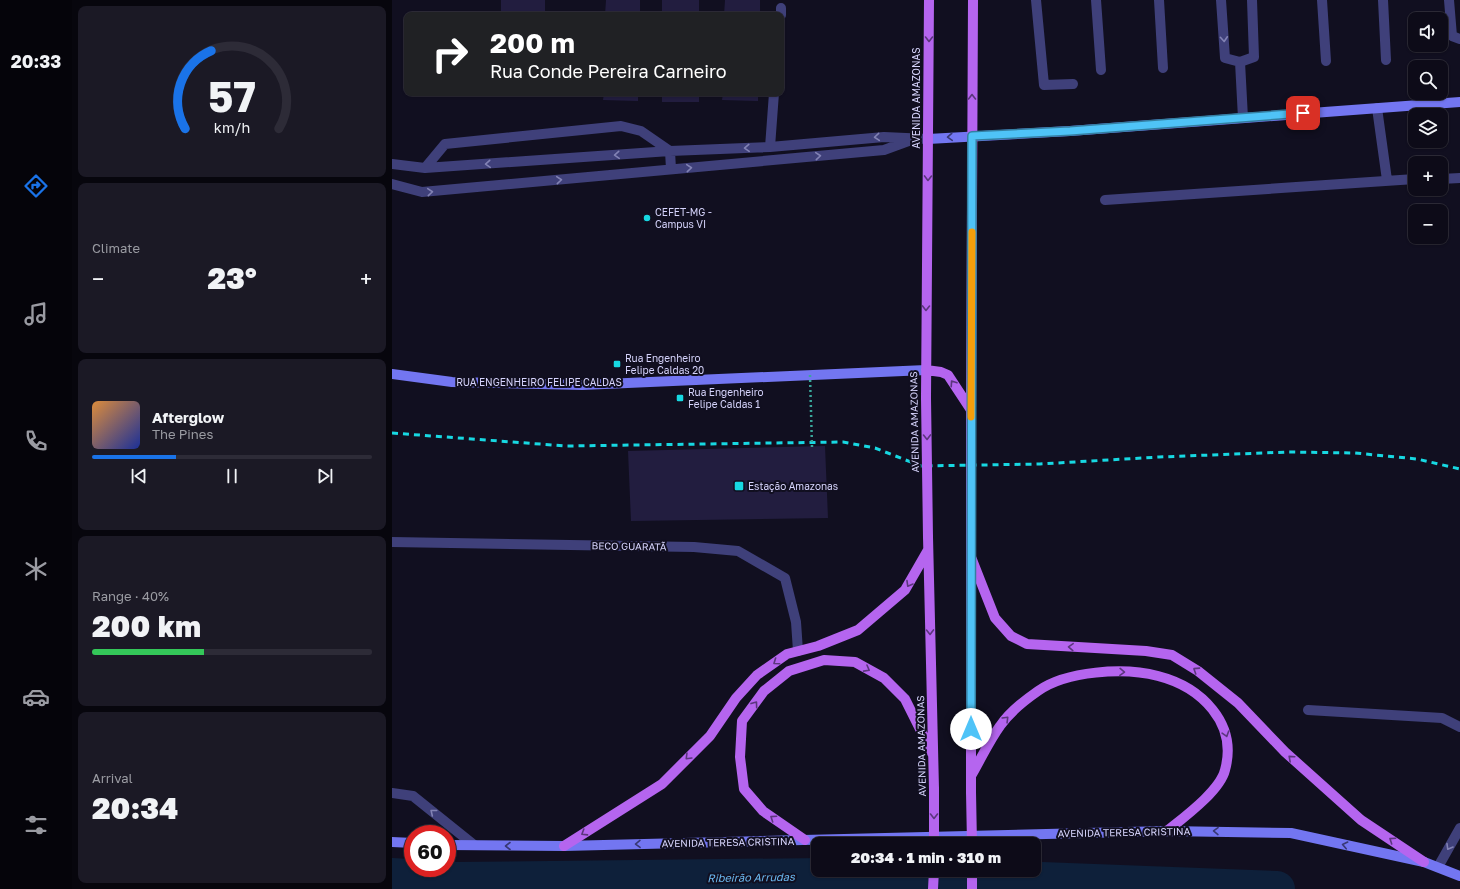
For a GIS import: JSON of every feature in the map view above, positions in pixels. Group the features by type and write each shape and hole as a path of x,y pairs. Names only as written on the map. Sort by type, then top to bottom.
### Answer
{"main road":[{"name":"AVENIDA AMAZONAS","path":"929,0 926,398 934,837"},
{"path":"972,837 971,413 973,0"},
{"path":"926,370 941,372 948,375 971,413"},
{"path":"564,846 662,784 710,736 736,698 757,676 787,654 858,630 905,590 928,550"},
{"path":"971,557 995,618 1011,636 1027,644 1146,651 1172,655 1198,671 1238,703 1285,752 1361,820 1424,862"},
{"path":"805,840 763,811 744,789 740,757 742,721 764,691 789,671 824,660 856,662 884,678 905,699 933,755"},
{"path":"971,776 1000,725 1038,690 1068,677 1101,671 1127,672 1157,676 1177,683 1198,696 1215,711 1221,721 1228,740 1225,771 1214,788 1201,802 1167,830"},
{"path":"933,889 934,877"},
{"path":"972,877 972,889"}],"street":[{"path":"1036,0 1044,85 1073,84"},
{"path":"1096,0 1101,70"},
{"path":"1159,0 1163,68"},
{"path":"1221,0 1225,58 1240,62 1254,57 1252,0"},
{"path":"1322,0 1326,61"},
{"path":"1382,0 1386,60"},
{"path":"1449,0 1452,36 1460,39"},
{"path":"1240,62 1243,118"},
{"path":"770,147 774,96"},
{"path":"392,164 424,168 670,151 770,147 884,137 916,139 1070,131 1460,102"},
{"path":"1377,108 1387,180"},
{"path":"424,168 445,144 621,126 641,131 670,151"},
{"path":"392,184 422,192 884,150 916,139"},
{"path":"670,151 670,169"},
{"path":"1448,179 1460,178"},
{"path":"1105,200 1408,179"},
{"name":"RUA ENGENHEIRO FELIPE CALDAS","path":"392,374 452,382 582,385 926,370"},
{"name":"BECO GUARATÃ","path":"392,542 694,547 738,551 784,578 796,622 798,651"},
{"path":"1308,710 1442,718 1460,727"},
{"path":"392,793 412,796 474,846"},
{"path":"1438,867 1460,828"},
{"name":"AVENIDA TERESA CRISTINA","path":"456,845 564,846 1167,830 1291,833 1424,862 1460,876"},
{"path":"392,842 404,843"}],"path":[{"path":"810,375 812,447"}],"building":[{"path":"501,0 545,0 545,12 501,12"},
{"path":"606,0 640,0 640,12 605,12"},
{"path":"662,0 699,0 699,12 662,12"},
{"path":"725,0 760,0 760,12 724,12"},
{"path":"604,96 638,96 638,101 603,100"},
{"path":"662,96 699,96 699,102 662,102"},
{"path":"723,96 758,96 758,101 722,100"},
{"path":"825,446 828,518 631,521 628,451"}],"waterway":[{"name":"Ribeirão Arrudas","path":"392,876 456,880 911,875 1277,889"}],"railway":[{"path":"392,433 566,446 843,442 875,448 921,466 1040,464 1159,457 1288,452 1355,453 1417,459 1460,469"}],"slow traffic":[{"path":"971,417 972,232"}],"place":[{"name":"CEFET-MG - Campus VI","path":"647,218"},
{"name":"Rua Engenheiro Felipe Caldas 20","path":"617,364"},
{"name":"Rua Engenheiro Felipe Caldas 1","path":"680,398"},
{"name":"Estação Amazonas","path":"739,486"}],"route":[{"path":"971,729 972,136 1070,131 1303,113"}]}
